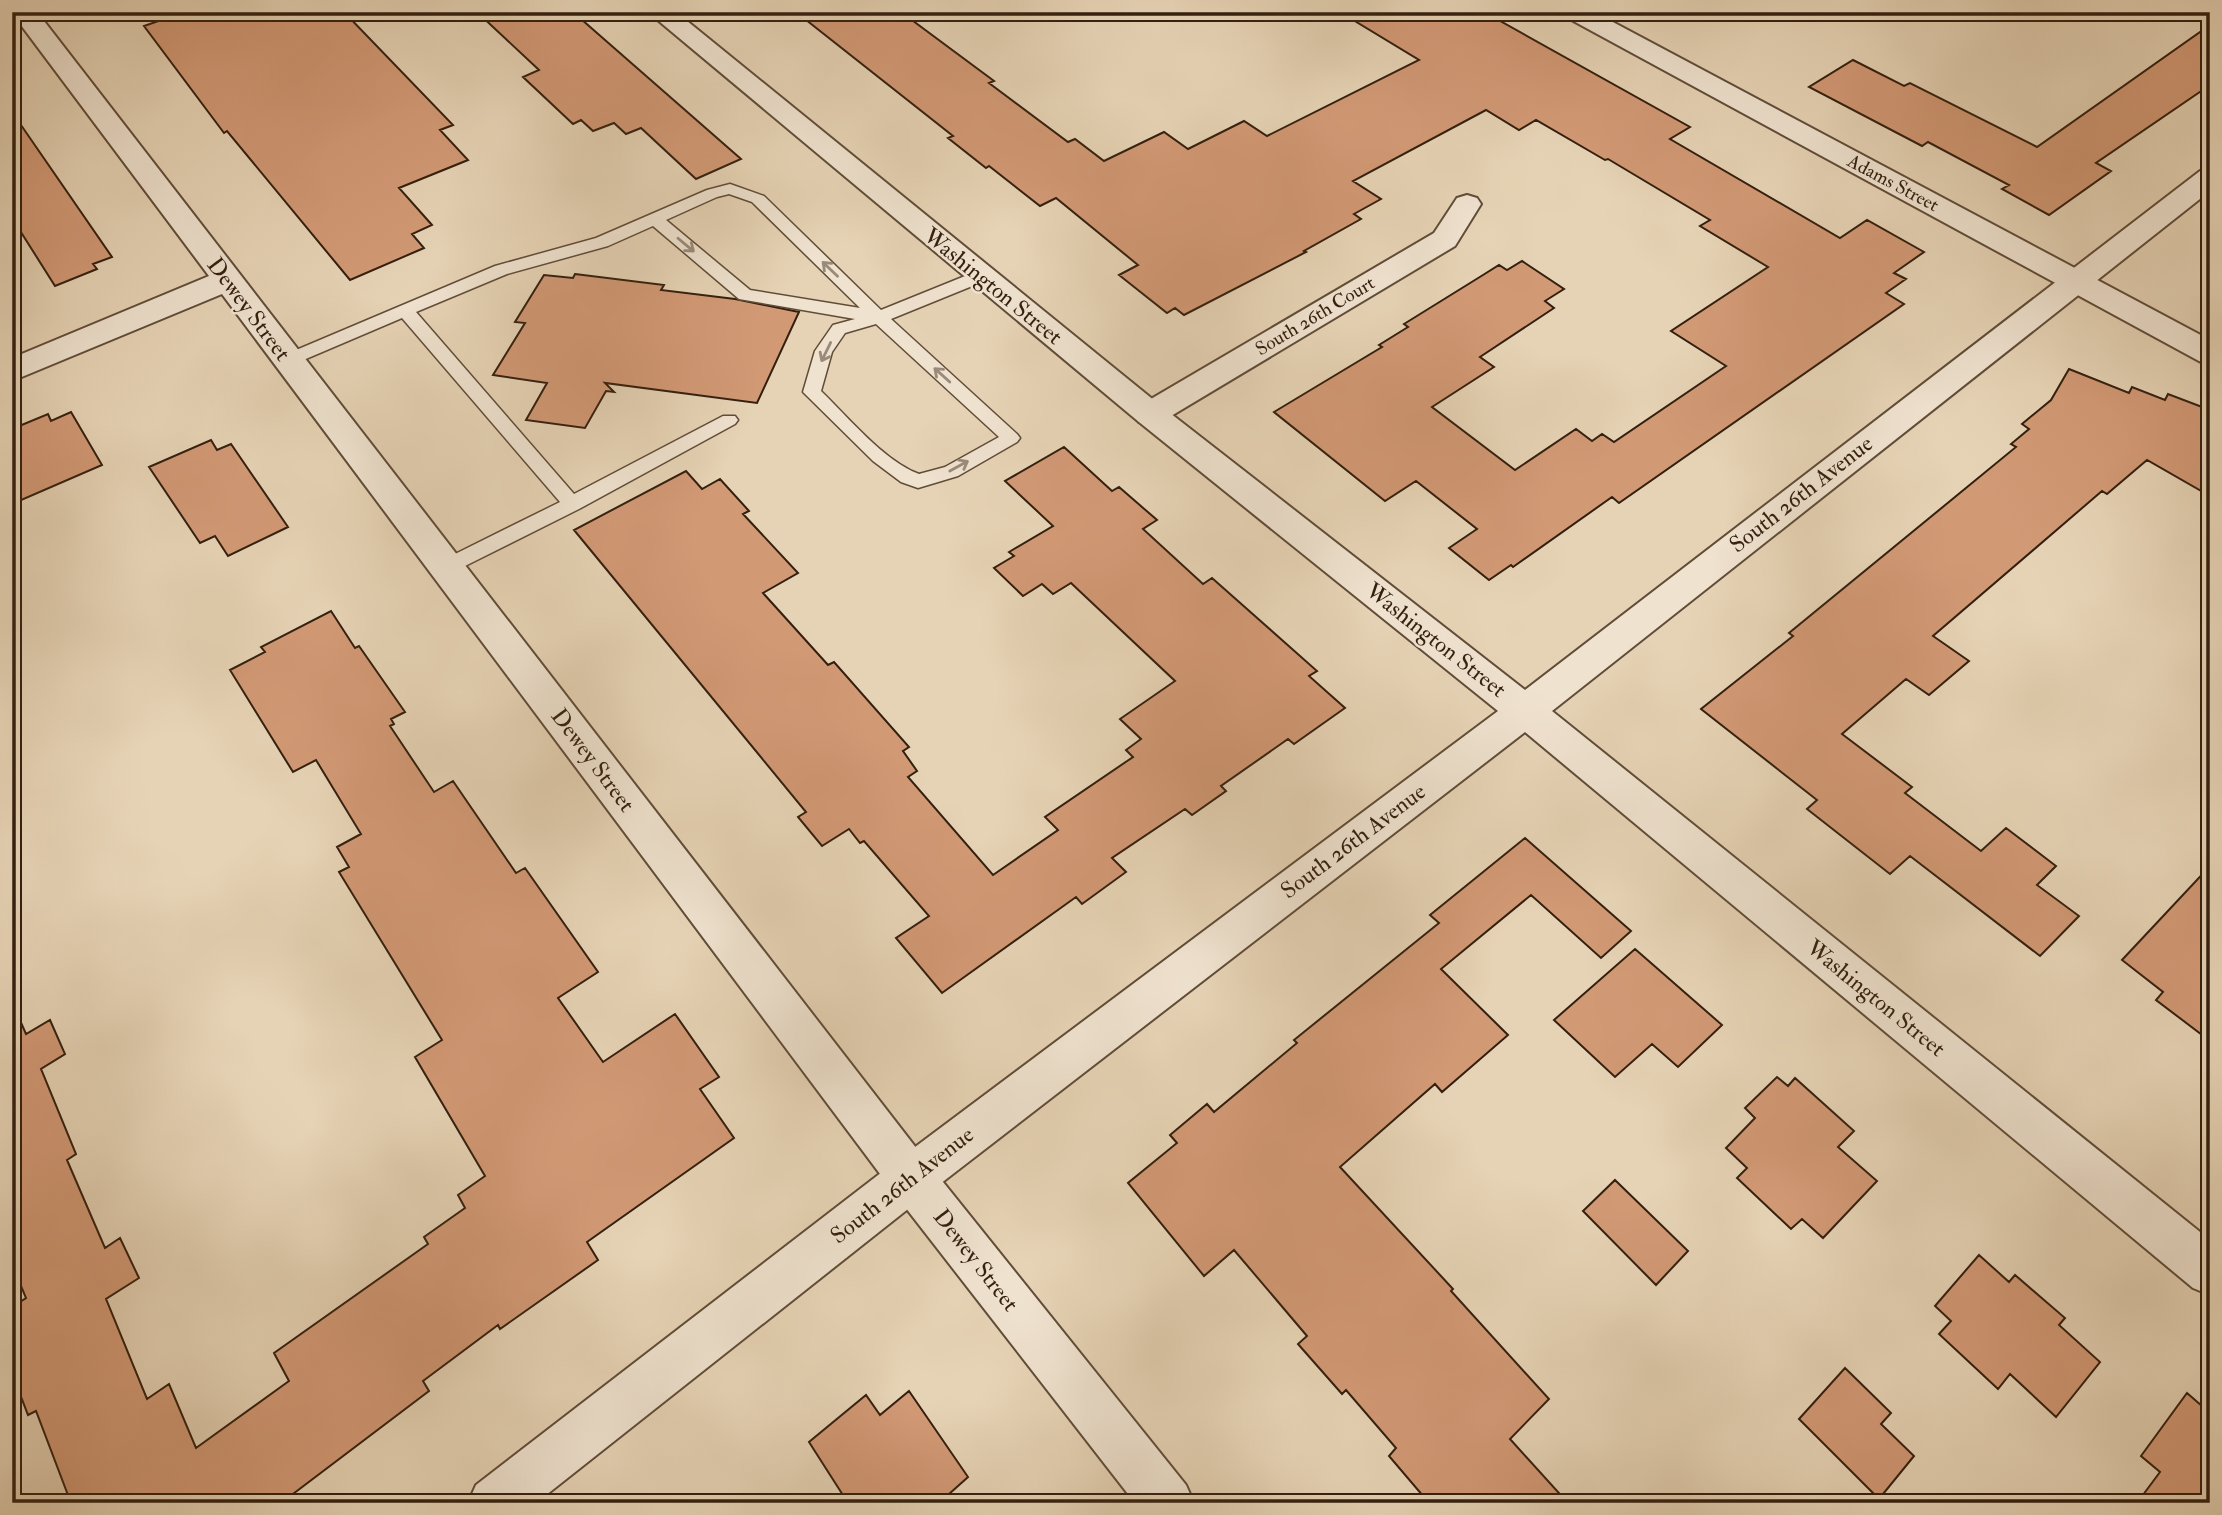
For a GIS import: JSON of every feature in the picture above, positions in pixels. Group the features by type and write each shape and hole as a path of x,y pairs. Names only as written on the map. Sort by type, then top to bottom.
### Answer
{"street":[{"name":"Dewey Street","path":"24,12 911,1178 1168,1503"},
{"name":"Washington Street","path":"660,12 1150,414 1525,711 2210,1270"},
{"name":"Adams Street","path":"1575,12 2210,354"},
{"name":"South 26th Avenue","path":"494,1503 911,1178 1525,711 2210,177"},
{"name":"South 26th Court","path":"1150,414 1445,239 1467,204"},
{"path":"12,370 227,280"}],"lane":[{"path":"288,360 501,270 601,242 712,193 730,189 758,199 879,317 1011,438 946,473 919,481 900,474 811,392 824,351 839,329 879,317 981,276"},
{"path":"655,219 745,295 879,317"},
{"path":"405,311 572,504"},
{"path":"446,567 572,504 729,420"}],"building":[{"path":"184,12 344,12 453,125 440,130 468,160 399,188 432,225 412,234 424,248 350,280 227,131 224,133 144,26"},
{"path":"477,12 573,12 741,159 696,179 641,128 626,134 614,123 593,131 581,120 573,124 523,77 539,70"},
{"path":"796,12 901,12 994,81 989,83 1068,142 1075,139 1104,161 1164,132 1188,149 1244,121 1267,136 1419,60 1340,12 1484,12 1690,127 1670,139 1840,238 1867,220 1924,252 1894,273 1906,279 1886,293 1904,304 1619,503 1612,497 1513,567 1511,565 1489,580 1449,548 1477,529 1416,481 1385,501 1274,412 1382,347 1379,345 1408,327 1404,324 1499,265 1507,270 1522,261 1564,289 1545,301 1554,308 1480,357 1494,367 1432,407 1515,470 1576,429 1592,441 1602,434 1614,442 1726,366 1671,331 1768,267 1700,226 1710,220 1608,159 1605,160 1536,120 1519,130 1486,110 1353,181 1381,199 1354,214 1361,219 1304,251 1306,252 1184,315 1175,308 1167,313 1119,275 1138,265 1056,198 1040,206 989,166 986,168 948,138 953,136"},
{"path":"2210,25 2210,85 2096,163 2111,171 2049,215 2002,189 2009,185 1928,142 1922,146 1809,87 1853,60 1904,86 1910,83 2037,147"},
{"path":"12,112 112,257 93,264 97,269 55,286 12,218"},
{"path":"575,274 664,285 661,290 735,299 799,312 757,403 605,383 614,392 606,391 585,428 526,420 547,383 493,375 525,323 515,322 544,275 573,278"},
{"path":"2069,369 2129,393 2132,387 2165,400 2168,394 2210,410 2210,496 2147,460 2107,494 2102,491 1933,636 1969,661 1929,695 1906,679 1842,734 1912,787 1905,793 1981,851 2006,828 2056,866 2037,885 2079,916 2040,956 1910,856 1890,874 1807,809 1817,800 1701,709 1793,636 1789,633 2016,447 2011,444 2029,429 2022,424 2051,400"},
{"path":"71,412 102,465 12,504 12,429 48,414 51,421"},
{"path":"211,440 217,450 231,444 288,527 228,556 215,536 200,543 149,467"},
{"path":"1064,447 1112,491 1119,487 1157,520 1143,529 1203,584 1212,578 1317,671 1309,676 1345,708 1294,744 1288,739 1221,786 1226,791 1192,815 1185,809 1112,858 1126,872 1082,904 1076,897 942,993 896,938 929,916 864,841 860,843 849,829 822,846 798,817 806,812 574,530 686,471 702,489 720,479 749,511 743,514 798,573 763,593 828,665 834,662 909,747 903,751 917,771 908,777 993,875 1058,830 1045,817 1133,757 1126,750 1141,739 1120,719 1175,681 1071,583 1053,594 1042,584 1023,596 994,568 1014,556 1009,552 1053,526 1005,481"},
{"path":"331,611 355,648 359,646 405,712 391,719 394,724 390,726 434,792 453,781 516,873 525,868 598,972 558,998 603,1062 675,1014 719,1077 700,1089 734,1138 587,1242 598,1260 500,1329 498,1325 423,1381 429,1391 281,1503 71,1503 36,1411 28,1415 12,1373 12,1307 26,1298 12,1264 12,1002 26,1034 50,1020 65,1054 41,1069 76,1154 67,1160 105,1248 120,1238 139,1278 106,1299 147,1399 169,1384 196,1448 289,1381 274,1353 428,1244 424,1237 465,1208 458,1195 485,1176 415,1057 442,1040 339,872 349,867 337,847 361,834 316,760 293,772 230,670 265,652 261,647"},
{"path":"1525,838 1631,931 1601,958 1531,895 1441,969 1508,1035 1442,1092 1435,1084 1340,1167 1453,1289 1451,1291 1549,1399 1510,1439 1568,1503 1429,1503 1389,1456 1396,1448 1346,1390 1342,1394 1298,1344 1307,1336 1234,1250 1204,1276 1128,1183 1177,1143 1170,1135 1207,1104 1214,1112 1297,1043 1294,1040 1439,923 1430,915"},
{"path":"2210,866 2210,1041 2156,1000 2163,992 2122,960"},
{"path":"1635,949 1722,1025 1678,1067 1652,1044 1615,1077 1554,1020"},
{"path":"1777,1077 1788,1086 1795,1078 1854,1131 1838,1147 1877,1181 1823,1238 1802,1219 1791,1229 1737,1178 1747,1168 1726,1148 1755,1118 1745,1108"},
{"path":"1615,1180 1688,1251 1656,1285 1583,1211"},
{"path":"1979,1255 2009,1282 2015,1275 2065,1318 2059,1325 2100,1362 2056,1417 2010,1374 1998,1389 1939,1334 1951,1321 1935,1306"},
{"path":"1845,1368 1891,1413 1881,1424 1914,1456 1879,1499 1799,1419"},
{"path":"909,1391 968,1477 939,1503 848,1503 809,1442 866,1395 880,1415"},
{"path":"2187,1393 2210,1413 2210,1503 2137,1503 2160,1472 2141,1456"}]}
